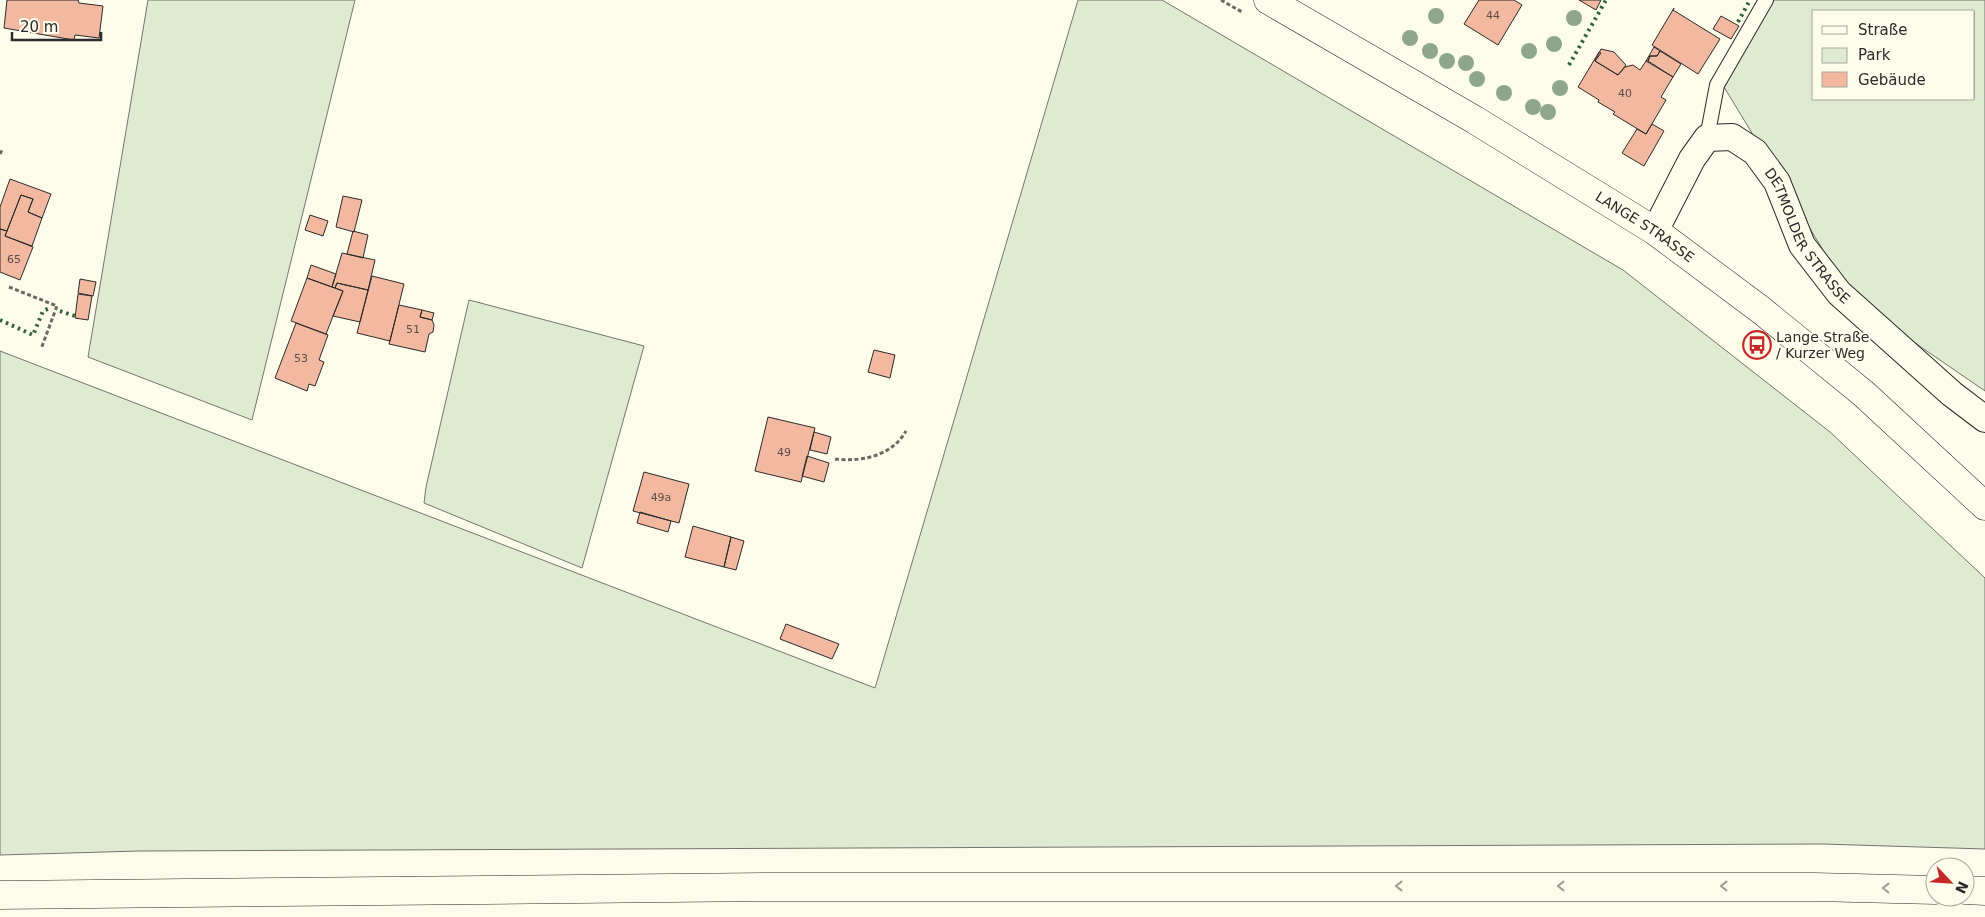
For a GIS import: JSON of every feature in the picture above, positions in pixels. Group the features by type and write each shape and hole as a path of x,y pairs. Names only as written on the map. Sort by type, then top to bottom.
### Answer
{"main road":[{"name":"LANGE STRASSE","path":"1257,7 1475,120 1655,231 1761,310 1856,388 1985,506"},
{"path":"0,896 767,886 1815,886 1925,890"}],"street":[{"name":"DETMOLDER STRASSE","path":"1707,138 1732,137 1754,152 1777,182 1802,245 1839,293 1952,394 1985,419"},
{"path":"1655,231 1692,158 1707,138"}],"lane":[{"path":"1707,138 1717,85 1766,0"}],"path":[{"path":"1221,0 1257,7"},
{"path":"9,287 57,306 41,349"},
{"path":"835,459 861,460 876,455 895,445 901,440 906,431"}],"green space":[{"path":"148,0 355,0 252,420 88,357"},
{"path":"1078,0 1162,0 1623,270 1830,432 1985,578 1985,849 1822,844 139,851 0,855 0,351 875,688"},
{"path":"1774,0 1985,0 1985,391 1854,301 1724,87"},
{"path":"469,300 644,346 582,568 424,503 426,487"}],"building":[{"path":"7,0 78,0 79,3 103,6 99,38 75,35 74,40 4,28"},
{"path":"1479,0 1514,0 1522,5 1498,45 1464,24"},
{"path":"1579,0 1601,0 1596,10"},
{"path":"1674,8 1673,10 1720,39 1698,74 1652,45"},
{"path":"1721,16 1739,26 1731,39 1713,29"},
{"path":"1654,47 1660,51 1657,56 1650,56 1648,61 1646,61"},
{"path":"1601,49 1614,52 1626,65 1618,75 1595,61"},
{"path":"1660,51 1681,64 1673,77 1648,61 1650,56 1657,56"},
{"path":"1599,52 1601,53 1595,61 1618,75 1625,67 1633,65 1640,70 1646,61 1673,77 1661,97 1666,100 1646,134 1613,114 1615,112 1578,87"},
{"path":"1652,124 1664,131 1644,166 1622,153 1637,129 1646,134"},
{"path":"10,179 51,194 42,218 28,212 33,199 21,195 7,231 0,229 0,207"},
{"path":"21,195 33,199 28,212 42,218 32,246 5,236"},
{"path":"343,196 362,200 354,232 336,227"},
{"path":"310,215 328,221 323,236 305,230"},
{"path":"0,229 7,231 5,236 33,247 20,280 0,272"},
{"path":"353,231 368,235 363,258 347,254"},
{"path":"342,253 375,260 368,290 337,283 335,288 332,287"},
{"path":"311,265 336,274 332,287 307,278"},
{"path":"372,276 404,284 390,341 357,333"},
{"path":"307,278 343,291 326,334 291,321"},
{"path":"80,279 96,282 93,296 78,293"},
{"path":"337,283 368,290 360,322 333,316 343,291 335,288"},
{"path":"78,294 92,296 88,320 75,318"},
{"path":"399,305 422,310 420,317 432,320 434,325 433,332 429,334 425,352 389,344"},
{"path":"422,310 434,313 432,320 420,317"},
{"path":"296,323 328,335 319,360 324,362 315,386 309,384 307,391 275,378"},
{"path":"874,350 895,355 890,378 868,372"},
{"path":"768,417 815,428 801,482 755,471"},
{"path":"814,432 831,437 827,454 810,450"},
{"path":"807,456 829,463 824,482 802,476"},
{"path":"644,472 689,484 679,523 633,511"},
{"path":"640,512 671,521 668,532 637,523"},
{"path":"693,526 731,537 724,567 685,557"},
{"path":"731,537 744,541 736,570 724,567"},
{"path":"786,624 839,644 832,659 780,639"}],"hedge":[{"path":"1569,65 1606,0"},
{"path":"1738,22 1750,0"},
{"path":"0,320 33,335 43,311 50,308"},
{"path":"60,311 75,316"}],"place":[{"name":"Lange Straße / Kurzer Weg","path":"1757,345"}]}
